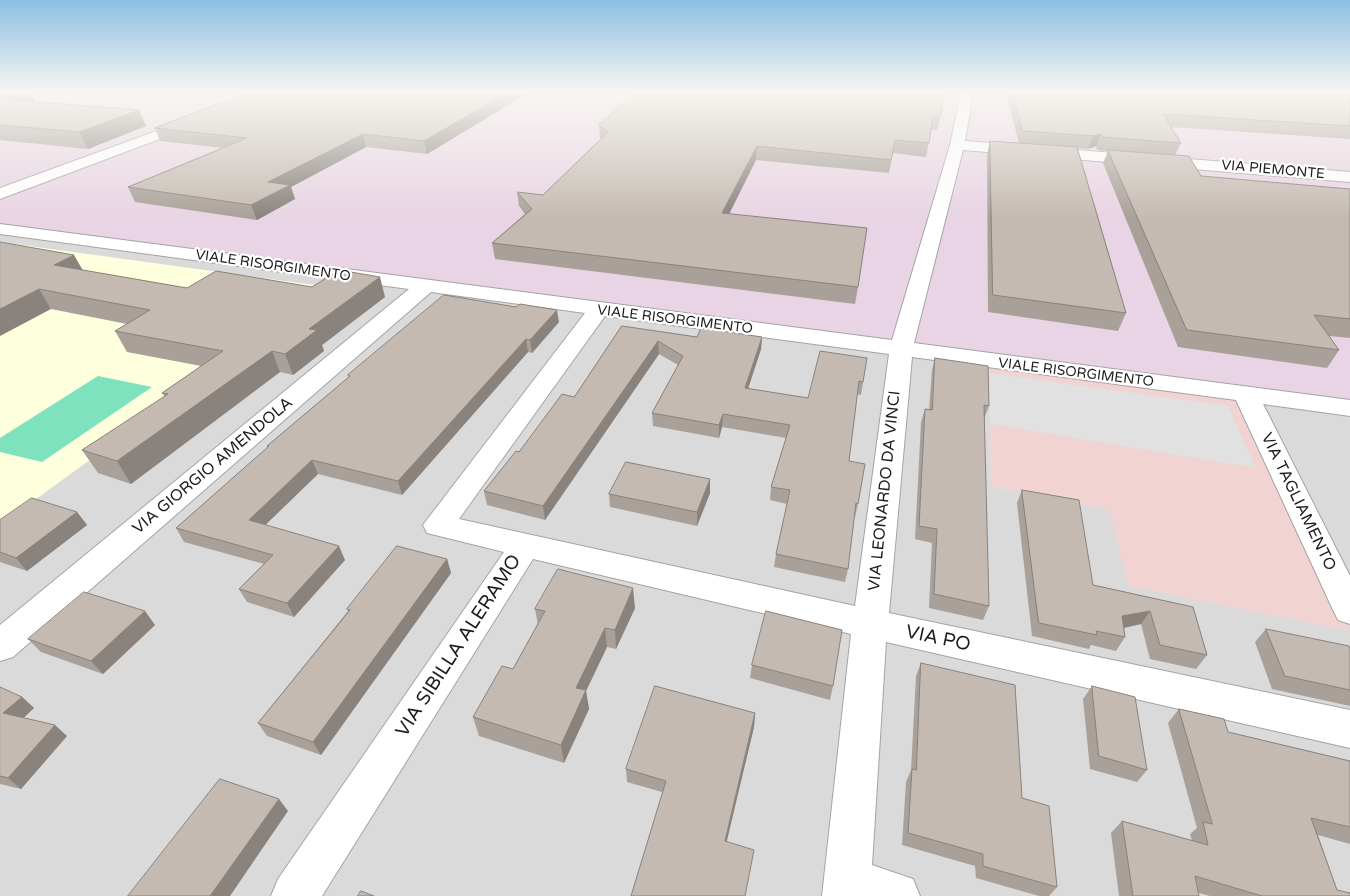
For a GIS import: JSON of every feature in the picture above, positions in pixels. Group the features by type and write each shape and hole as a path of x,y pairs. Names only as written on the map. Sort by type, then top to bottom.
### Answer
{"street":[{"path":"0,194 158,135"},
{"name":"VIA LEONARDO DA VINCI","path":"847,889 870,624 901,349 959,135"},
{"name":"VIA PIEMONTE","path":"957,145 1350,177"},
{"name":"VIALE RISORGIMENTO","path":"0,230 1350,408"},
{"name":"VIA GIORGIO AMENDOLA","path":"0,646 426,286"},
{"name":"VIA SIBILLA ALERAMO","path":"295,896 526,544 438,525 598,310"},
{"name":"VIA TAGLIAMENTO","path":"1246,395 1350,610"},
{"name":"VIA PO","path":"526,544 870,624 1350,729"},
{"path":"847,889 896,896"}],"shaded area":[{"path":"0,135 1350,135 1350,404 0,226"},
{"path":"0,229 989,362 991,486 1110,510 1349,631 1241,395 1350,410 1350,896 0,896"},
{"path":"0,242 329,287 0,525"},
{"path":"989,362 1241,395 1350,631 1128,586 1110,510 991,486"},
{"path":"989,373 1228,406 1256,468 990,424"}],"green space":[{"path":"98,376 152,387 42,462 0,452 0,438"}],"building":[{"path":"218,135 361,135 268,182 290,185 251,205 128,187 247,138"},
{"path":"370,135 435,135 424,141"},
{"path":"605,135 930,135 929,143 895,140 891,160 757,146 722,213 867,228 858,287 492,243 532,209 517,192 543,195"},
{"path":"1101,135 1176,135 1181,143 1102,137"},
{"path":"990,141 1077,147 1126,313 993,295"},
{"path":"1108,150 1189,156 1201,176 1350,189 1350,319 1314,315 1339,350 1187,330"},
{"path":"0,242 74,255 54,265 187,288 216,271 312,287 339,270 380,277 309,329 317,330 285,354 272,351 117,461 82,450 168,394 162,393 223,351 115,331 150,310 39,289 0,309"},
{"path":"444,295 516,307 520,304 557,310 530,340 526,339 398,481 312,460 249,520 339,546 287,603 239,589 273,555 176,528 269,446 267,446 350,376 348,375"},
{"path":"622,326 697,337 701,328 762,337 745,388 808,398 820,351 867,358 863,382 859,381 849,461 865,464 858,504 856,503 848,569 776,554 790,490 771,487 790,425 723,414 719,425 652,413 683,356 658,341 543,506 484,491 516,451 519,452 562,394 574,397"},
{"path":"935,358 988,366 989,406 984,405 989,606 934,594 937,529 919,526 925,409 932,410"},
{"path":"626,462 710,479 697,512 609,494"},
{"path":"1022,490 1079,500 1093,585 1193,607 1207,655 1160,645 1150,611 1122,616 1125,637 1096,631 1097,635 1039,623"},
{"path":"32,498 77,512 16,558 0,552 0,520"},
{"path":"397,546 447,559 313,742 258,723 350,610 347,609"},
{"path":"558,569 633,588 615,630 605,628 576,688 586,690 561,745 473,717 502,666 513,669 545,611 535,609"},
{"path":"84,592 145,611 91,661 28,639"},
{"path":"766,611 842,630 833,686 752,665"},
{"path":"1266,629 1349,646 1350,690 1285,676"},
{"path":"921,663 1015,685 1022,798 1049,806 1057,887 983,866 983,854 908,833 912,769 916,770"},
{"path":"655,686 755,713 725,841 754,850 745,896 631,896 666,781 626,769"},
{"path":"1092,686 1135,697 1147,770 1099,756"},
{"path":"0,687 22,697 3,713 55,725 8,778 0,776"},
{"path":"1179,709 1224,719 1228,732 1350,761 1350,827 1311,818 1337,890 1350,893 1350,896 1262,896 1195,876 1199,896 1133,896 1122,821 1208,845 1203,822 1212,824"},
{"path":"220,779 279,799 210,896 128,896"},
{"path":"361,891 374,896 358,896"}]}
